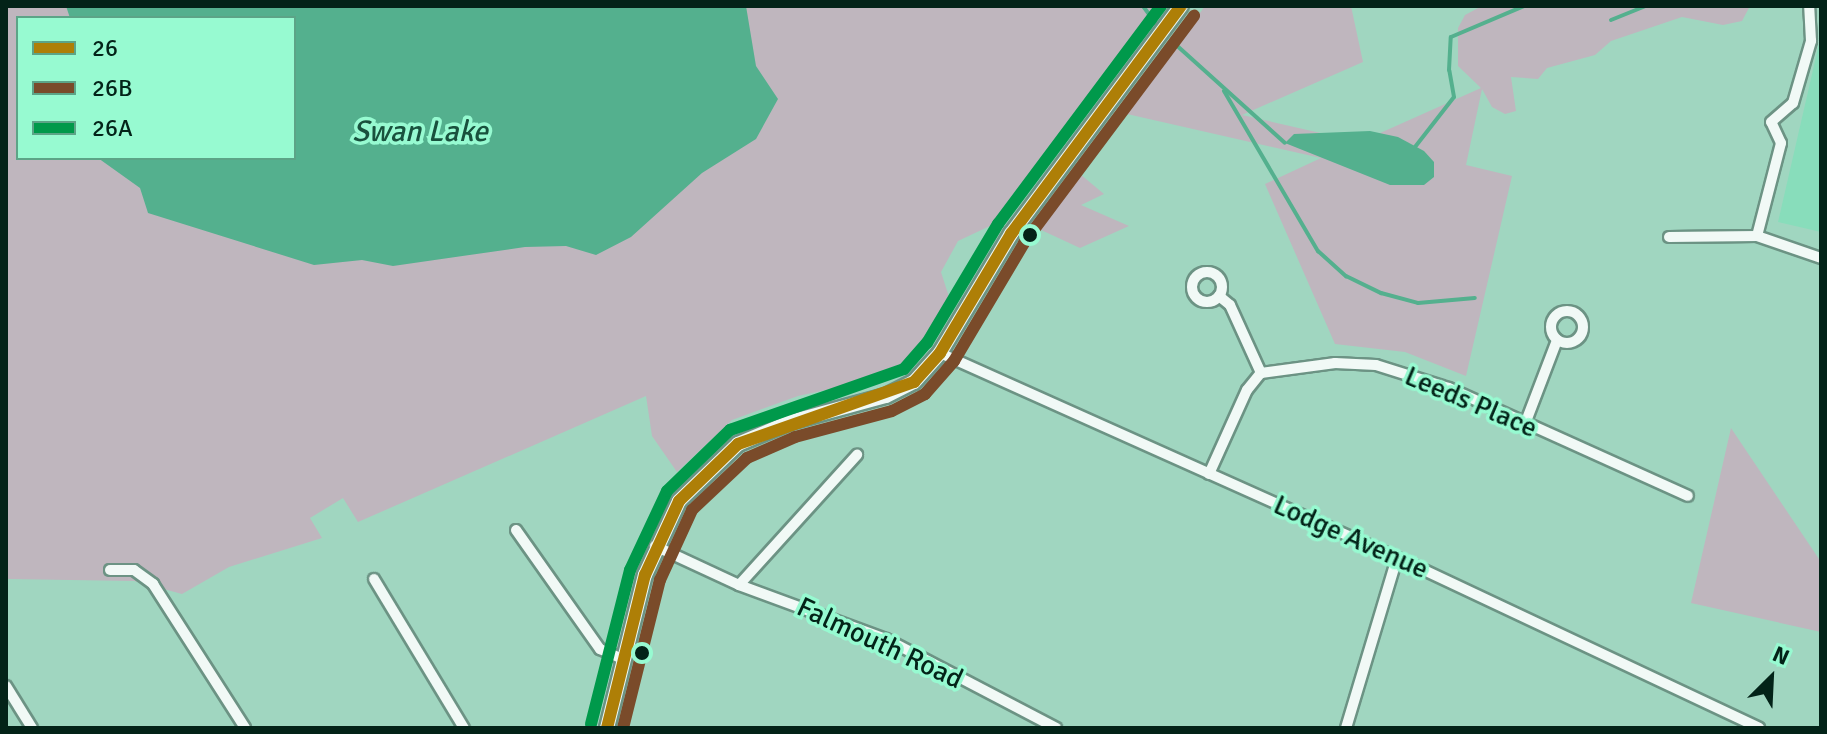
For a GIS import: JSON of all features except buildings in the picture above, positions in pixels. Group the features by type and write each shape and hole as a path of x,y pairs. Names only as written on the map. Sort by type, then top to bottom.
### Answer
{"main road":[{"path":"607,728 622,659 655,546 679,501 738,444 790,422 886,396 914,382 940,353 1011,234 1181,6"}],"street":[{"path":"1757,236 1781,143 1771,122 1793,103 1811,41 1809,6"},
{"path":"1669,237 1757,236 1821,258"},
{"path":"1209,474 1247,390 1261,373 1230,305 1219,296"},
{"path":"1525,424 1557,340"},
{"name":"Lodge Avenue","path":"940,353 1397,558 1759,728"},
{"name":"Leeds Place","path":"1261,373 1335,363 1376,365 1430,380 1688,496"},
{"path":"739,585 857,455"},
{"path":"516,530 600,649 622,659"},
{"name":"Falmouth Road","path":"655,546 739,585 807,606 886,639 1056,728"},
{"path":"1346,728 1397,558"},
{"path":"110,570 134,570 153,584 245,728"},
{"path":"374,579 464,728"},
{"path":"6,686 32,728"}],"shaded area":[{"path":"6,6 1155,6 992,225 958,241 941,272 950,300 926,344 900,374 798,396 732,420 677,472 652,436 646,396 358,522 343,498 310,518 322,538 229,567 182,594 134,581 6,579"},
{"path":"1205,6 1351,6 1363,62 1242,115 1360,142 1481,88 1458,66 1458,28 1465,15 1482,6 1750,6 1742,21 1723,25 1682,17 1611,41 1595,55 1547,68 1538,79 1511,77 1516,111 1505,114 1492,107 1482,89 1466,165 1512,176 1466,376 1405,352 1335,344 1265,184 1321,158 1127,114"},
{"path":"1821,35 1821,232 1778,222"},
{"path":"1080,174 1104,194 1081,205 1129,226 1080,248 1039,229"},
{"path":"1731,428 1821,562 1821,632 1691,603"}],"water":[{"name":"Swan Lake","path":"66,6 746,6 756,66 778,99 756,139 702,173 631,237 596,255 566,246 525,247 393,266 362,260 314,265 148,213 140,188 101,160 296,160 296,16 69,16"},
{"path":"1370,131 1398,137 1424,151 1434,162 1434,177 1424,185 1390,185 1285,143 1294,134"}],"waterway":[{"path":"1143,6 1156,24"},
{"path":"1415,147 1454,97 1449,70 1451,37 1524,6"},
{"path":"1611,20 1646,6"},
{"path":"1174,43 1285,143"},
{"path":"1224,91 1318,251 1346,276 1381,293 1418,303 1475,298"}],"transit line":[{"name":"26A","path":"591,724 630,570 667,491 730,430 904,369 927,343 998,224 1161,6"},
{"name":"26","path":"607,728 645,575 679,501 738,444 914,382 940,353 1011,234 1181,6"},
{"name":"26B","path":"623,728 660,580 692,510 747,458 795,437 892,411 925,394 954,361 1024,243 1194,16"}]}
